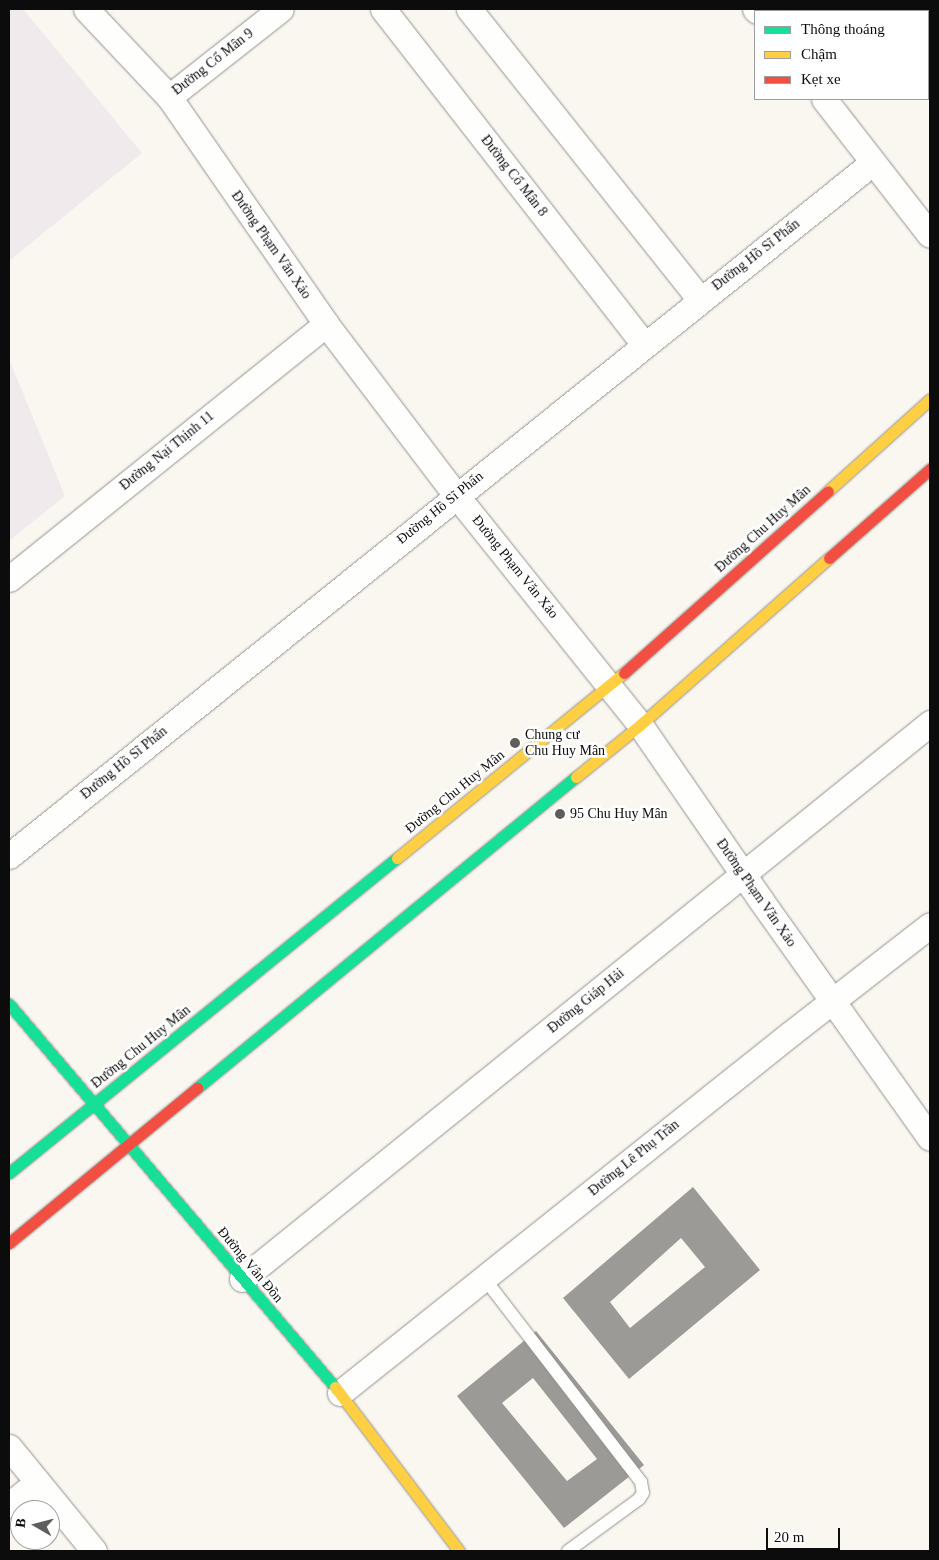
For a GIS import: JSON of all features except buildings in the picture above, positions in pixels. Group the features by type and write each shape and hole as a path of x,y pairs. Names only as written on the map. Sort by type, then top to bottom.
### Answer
{"street":[{"name":"Đường Phạm Văn Xảo","path":"86,9 169,97 326,324 456,494 640,725 742,874 930,1138"},
{"name":"Đường Cổ Mân 9","path":"169,97 281,9"},
{"name":"Đường Cổ Mân 8","path":"383,9 644,344"},
{"path":"469,9 700,299"},
{"path":"825,100 930,235"},
{"name":"Đường Hồ Sĩ Phấn","path":"9,856 456,494 872,163"},
{"name":"Đường Nại Thịnh 11","path":"9,579 326,324"},
{"name":"Đường Chu Huy Mân","path":"9,1173 610,686 930,399"},
{"path":"9,1243 640,725 930,469"},
{"name":"Đường Giáp Hải","path":"242,1279 930,723"},
{"name":"Đường Lê Phụ Trần","path":"340,1393 930,925"},
{"name":"Đường Vân Đồn","path":"9,1004 340,1393 459,1551"},
{"path":"9,1447 94,1551"},
{"path":"9,1505 37,1482"}],"lane":[{"path":"484,1278 641,1482 643,1493 639,1499 568,1551"}],"shaded area":[{"path":"9,9 23,9 142,153 9,261"},
{"path":"9,359 65,496 9,541"}],"traffic: fast":[{"path":"197,1088 576,777"},
{"path":"9,1173 397,858"},
{"path":"9,1004 335,1387"}],"traffic: slow":[{"path":"828,491 930,399"},
{"path":"576,777 640,725 829,558"},
{"path":"397,858 624,673"},
{"path":"335,1387 459,1551"}],"traffic: jam":[{"path":"829,558 930,469"},
{"path":"624,673 828,491"},
{"path":"9,1243 197,1088"}],"place":[{"name":"Chung cư Chu Huy Mân","path":"515,743"},
{"name":"95 Chu Huy Mân","path":"560,814"}]}
